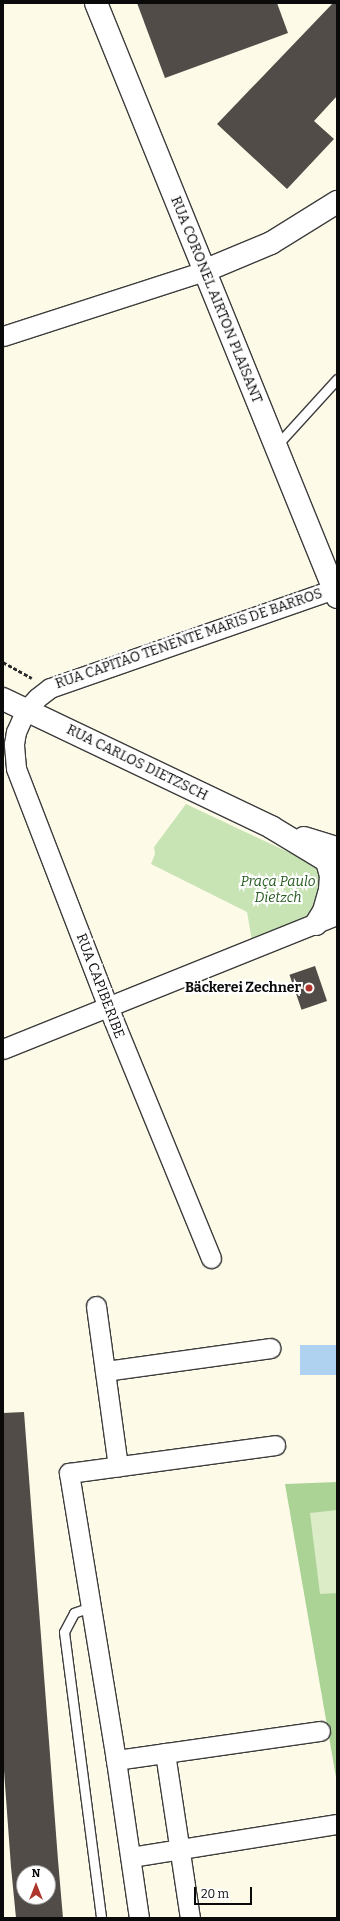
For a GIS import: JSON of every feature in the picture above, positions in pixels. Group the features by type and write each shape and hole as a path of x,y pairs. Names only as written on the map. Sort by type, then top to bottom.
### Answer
{"street":[{"name":"RUA CORONEL AIRTON PLAISANT","path":"96,3 204,271 336,591"},
{"path":"3,336 204,271 270,243 337,202"},
{"name":"RUA CAPITÃO TENENTE MARIS DE BARROS","path":"26,710 37,698 50,688 336,591"},
{"name":"RUA CARLOS DIETZSCH","path":"3,699 334,858"},
{"name":"RUA CAPIBERIBE","path":"26,710 20,721 15,738 14,756 16,768 108,1007 211,1258"},
{"path":"316,924 324,912 330,890 334,858"},
{"path":"3,1049 337,915"},
{"path":"96,1306 118,1467"},
{"path":"105,1371 270,1348"},
{"path":"139,1918 116,1760 69,1473 275,1445"},
{"path":"116,1760 320,1731"},
{"path":"165,1753 190,1918"},
{"path":"131,1857 337,1824"}],"lane":[{"path":"276,446 337,379"},
{"path":"91,1607 74,1613 64,1632 101,1918"}],"path":[{"path":"3,662 50,688"}],"green space":[{"name":"Praça Paulo Dietzch","path":"186,804 337,875 337,907 252,941 247,912 151,864 155,854 154,847"},
{"path":"337,1482 337,1783 285,1484"},
{"path":"337,1510 337,1593 320,1594 310,1513"}],"water":[{"path":"300,1345 337,1345 337,1375 300,1375"}],"building":[{"path":"137,3 277,3 288,33 165,78"},
{"path":"333,3 337,3 337,96 314,121 334,139 287,189 217,124"},
{"name":"Bäckerei Zechner","path":"315,966 327,1001 302,1010 289,975"},
{"path":"24,1412 63,1918 16,1918 3,1757 3,1413"}],"place":[{"name":"Bäckerei Zechner","path":"309,988"}]}
